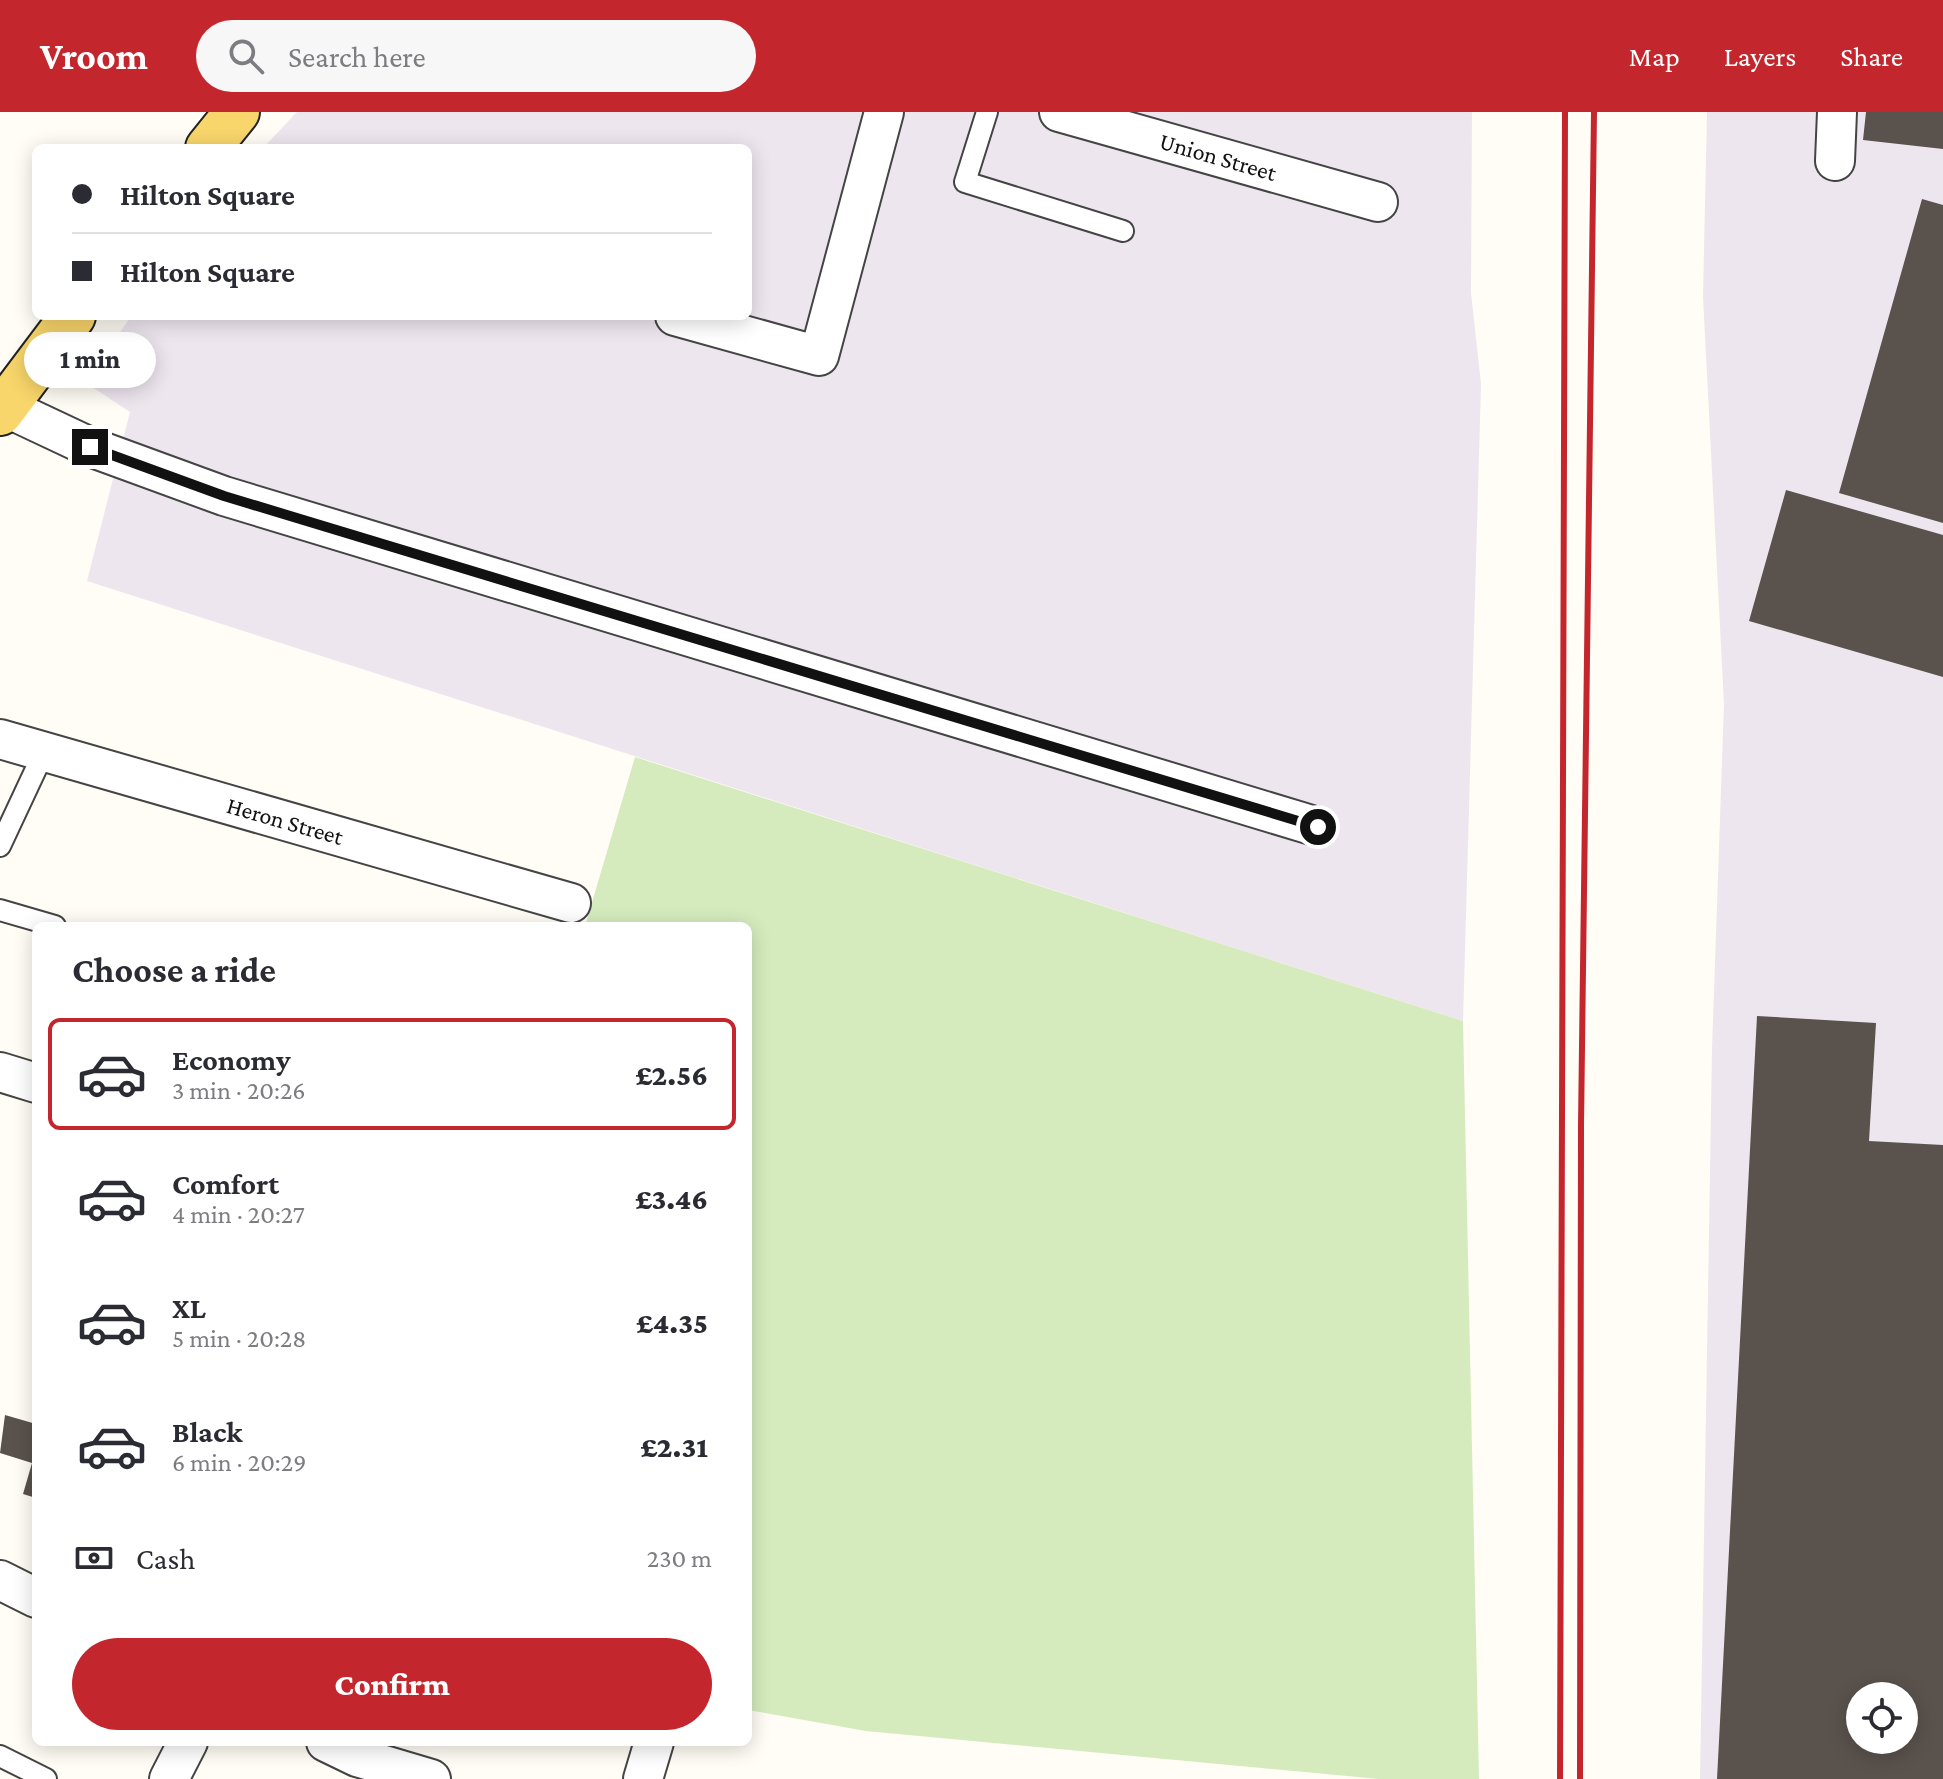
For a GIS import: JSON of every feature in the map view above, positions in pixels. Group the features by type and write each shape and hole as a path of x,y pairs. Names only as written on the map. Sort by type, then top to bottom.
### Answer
{"main road":[{"path":"211,144 237,112"},
{"path":"2,410 70,320"}],"street":[{"path":"689,320 819,356 884,112"},
{"name":"Union Street","path":"1059,112 1378,202"},
{"path":"1835,161 1837,112"},
{"path":"2,410 90,447 224,496 1318,827"},
{"name":"Heron Street","path":"0,739 568,914"},
{"path":"0,1072 32,1082"},
{"path":"0,1580 32,1596"},
{"path":"169,1779 186,1746"},
{"path":"643,1779 653,1746"},
{"path":"344,1759 431,1779"}],"lane":[{"path":"987,112 965,182 1123,231"},
{"path":"0,846 44,752"},
{"path":"0,910 41,922"},
{"path":"0,1756 46,1779"}],"shaded area":[{"path":"297,112 1472,112 1471,293 1481,384 1463,1021 87,581 130,412 86,383 128,320 752,320 752,144 267,144"},
{"path":"1707,112 1943,112 1943,1779 1700,1779 1712,1049 1724,704 1703,297"}],"green space":[{"path":"635,757 1463,1021 1479,1779 1379,1779 866,1731 752,1711 752,922 586,922"}],"building":[{"path":"1866,112 1943,112 1943,149 1863,140"},
{"path":"1922,199 1943,205 1943,523 1839,493"},
{"path":"1786,490 1943,535 1943,677 1749,621"},
{"path":"1757,1016 1876,1023 1869,1141 1943,1145 1943,1779 1717,1779"},
{"path":"5,1415 32,1423 32,1463 0,1453"},
{"path":"32,1463 32,1497 23,1494"}],"railway":[{"path":"1560,1779 1565,112"},
{"path":"1580,1779 1581,1125 1594,112"}],"route":[{"path":"90,447 224,496 322,522 1318,827"}]}
